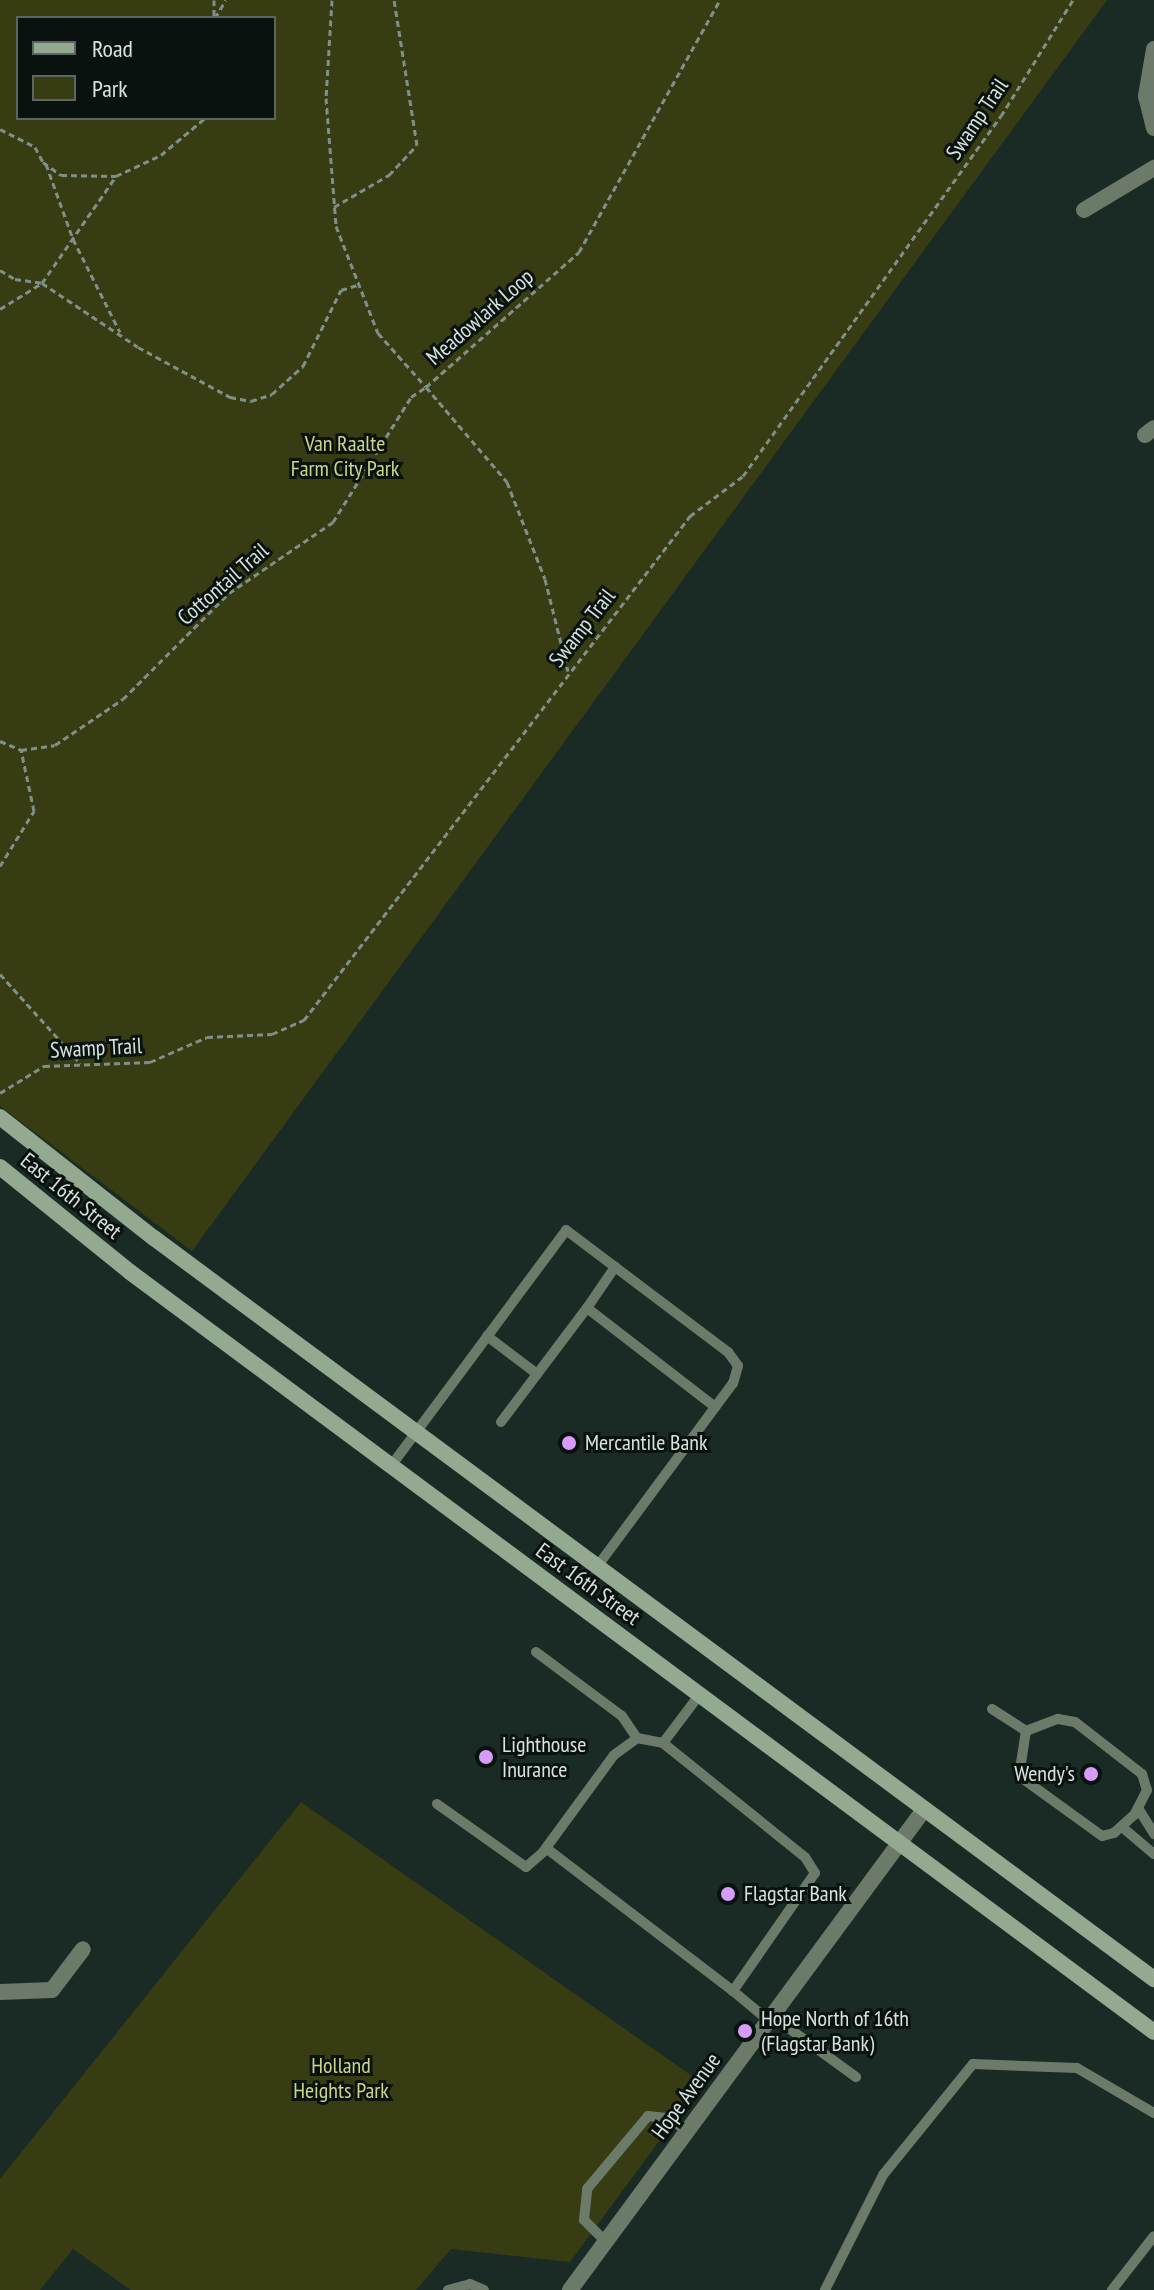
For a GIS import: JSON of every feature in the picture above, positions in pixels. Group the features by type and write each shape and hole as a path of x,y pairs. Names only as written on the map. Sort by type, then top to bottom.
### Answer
{"main road":[{"name":"East 16th Street","path":"0,1117 415,1433 1154,1979"},
{"name":"East 16th Street","path":"0,1167 391,1466 1154,2032"}],"street":[{"path":"1154,49 1146,96 1154,128"},
{"path":"1084,210 1154,168"},
{"name":"Hope Avenue","path":"570,2290 923,1811"},
{"path":"0,1992 52,1990 83,1949"}],"lane":[{"path":"391,1466 566,1230 738,1366 733,1383 596,1568"},
{"path":"501,1422 615,1267"},
{"path":"587,1308 715,1407"},
{"path":"487,1336 537,1374"},
{"path":"536,1652 622,1716 637,1738 663,1743 805,1857 815,1873 733,1991"},
{"path":"663,1743 700,1694"},
{"path":"992,1709 1026,1731"},
{"path":"1058,1719 1075,1722 1142,1774 1147,1790 1138,1808 1122,1827 1102,1836 1019,1776 1026,1731 1058,1719"},
{"path":"437,1804 526,1867 546,1848 614,1755 637,1738"},
{"path":"1138,1808 1154,1834"},
{"path":"1122,1827 1154,1854"},
{"path":"546,1848 770,2019 856,2077"},
{"path":"825,2290 883,2175 973,2064 1077,2068 1154,2113"},
{"path":"606,2242 584,2220 587,2189 648,2116 667,2118 688,2131"},
{"path":"1112,2290 1154,2236"},
{"path":"448,2290 470,2284 484,2290"}],"path":[{"name":"Meadowlark Loop","path":"332,0 326,98 334,207 357,285 389,351 426,387 579,252 720,0"},
{"path":"334,207 389,175 417,145 394,0"},
{"name":"Swamp Trail","path":"0,1093 44,1066 150,1062 207,1037 272,1034 304,1020 568,671 690,516 743,476 1001,116 1073,0"},
{"path":"46,164 61,175 116,176 161,155 203,120"},
{"path":"0,129 35,147 46,164 73,239 121,335"},
{"path":"0,309 42,283 116,176"},
{"path":"0,270 15,279 42,283 121,335 230,397 251,401 272,394 303,366 341,290 357,285"},
{"path":"426,387 507,482 545,579 568,671"},
{"name":"Cottontail Trail","path":"21,750 70,739 123,699 229,593 333,522 411,397 426,387"},
{"path":"0,741 21,750 34,811 0,866"},
{"path":"0,974 80,1063"}],"green space":[{"name":"Van Raalte Farm City Park","path":"0,0 1107,0 192,1251 0,1106"},
{"name":"Holland Heights Park","path":"301,1802 702,2083 570,2262 451,2249 416,2290 131,2290 73,2249 40,2290 0,2290 0,2179"}],"place":[{"name":"Mercantile Bank","path":"569,1443"},
{"name":"Lighthouse Inurance","path":"486,1757"},
{"name":"Wendy's","path":"1091,1774"},
{"name":"Flagstar Bank","path":"728,1894"},
{"name":"Hope North of 16th (Flagstar Bank)","path":"745,2031"}]}
